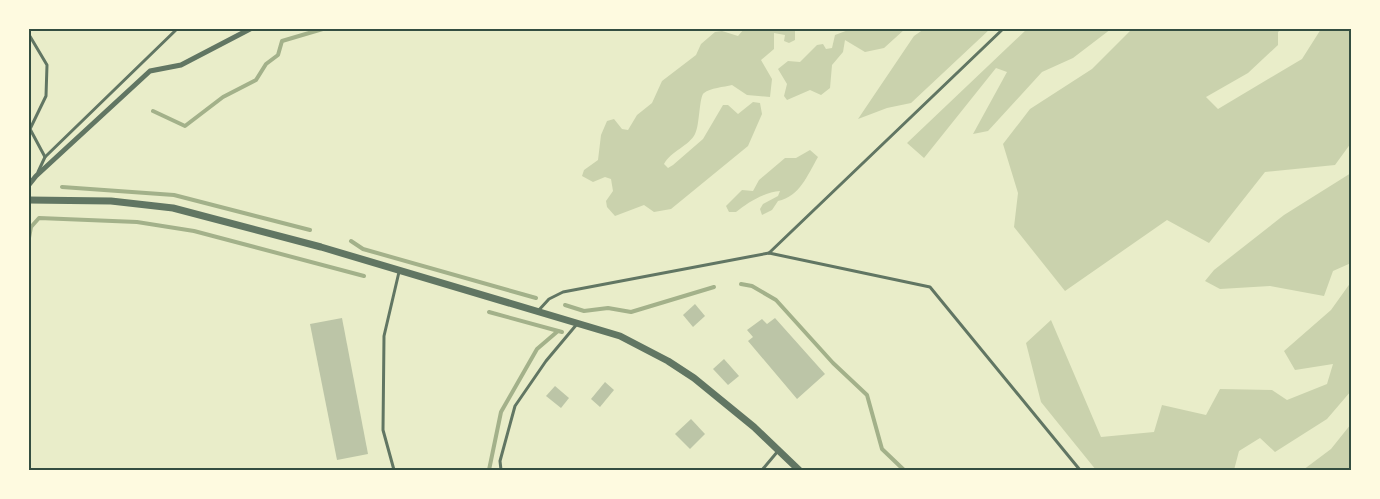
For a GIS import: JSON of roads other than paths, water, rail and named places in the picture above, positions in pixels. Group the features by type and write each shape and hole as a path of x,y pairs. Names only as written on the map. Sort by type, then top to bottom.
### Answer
{"street":[{"path":"28,186 150,71 181,65 252,28"},
{"path":"28,200 111,201 173,208 435,280 620,336 668,361 717,396 799,471"}],"lane":[{"path":"36,176 45,157 178,28"},
{"path":"769,253 1004,28"},
{"path":"28,33 47,65 46,96 30,129 45,157"},
{"path":"538,311 549,299 563,292 769,253 930,286 1080,471"},
{"path":"394,471 383,430 384,336 400,270"},
{"path":"501,471 500,460 515,406 546,361 579,323"},
{"path":"763,470 778,450"}],"waterway":[{"path":"153,111 185,126 223,97 256,80 266,64 278,55 282,41 326,28"},
{"path":"62,187 174,195 310,230"},
{"path":"29,238 31,227 39,218 137,222 194,231 364,276"},
{"path":"351,241 363,249 536,298"},
{"path":"741,284 752,286 776,300 833,363 867,395 882,449 904,470"},
{"path":"565,305 584,311 608,308 631,312 714,287"},
{"path":"489,312 562,332"},
{"path":"489,470 501,412 537,349 558,331"}]}
